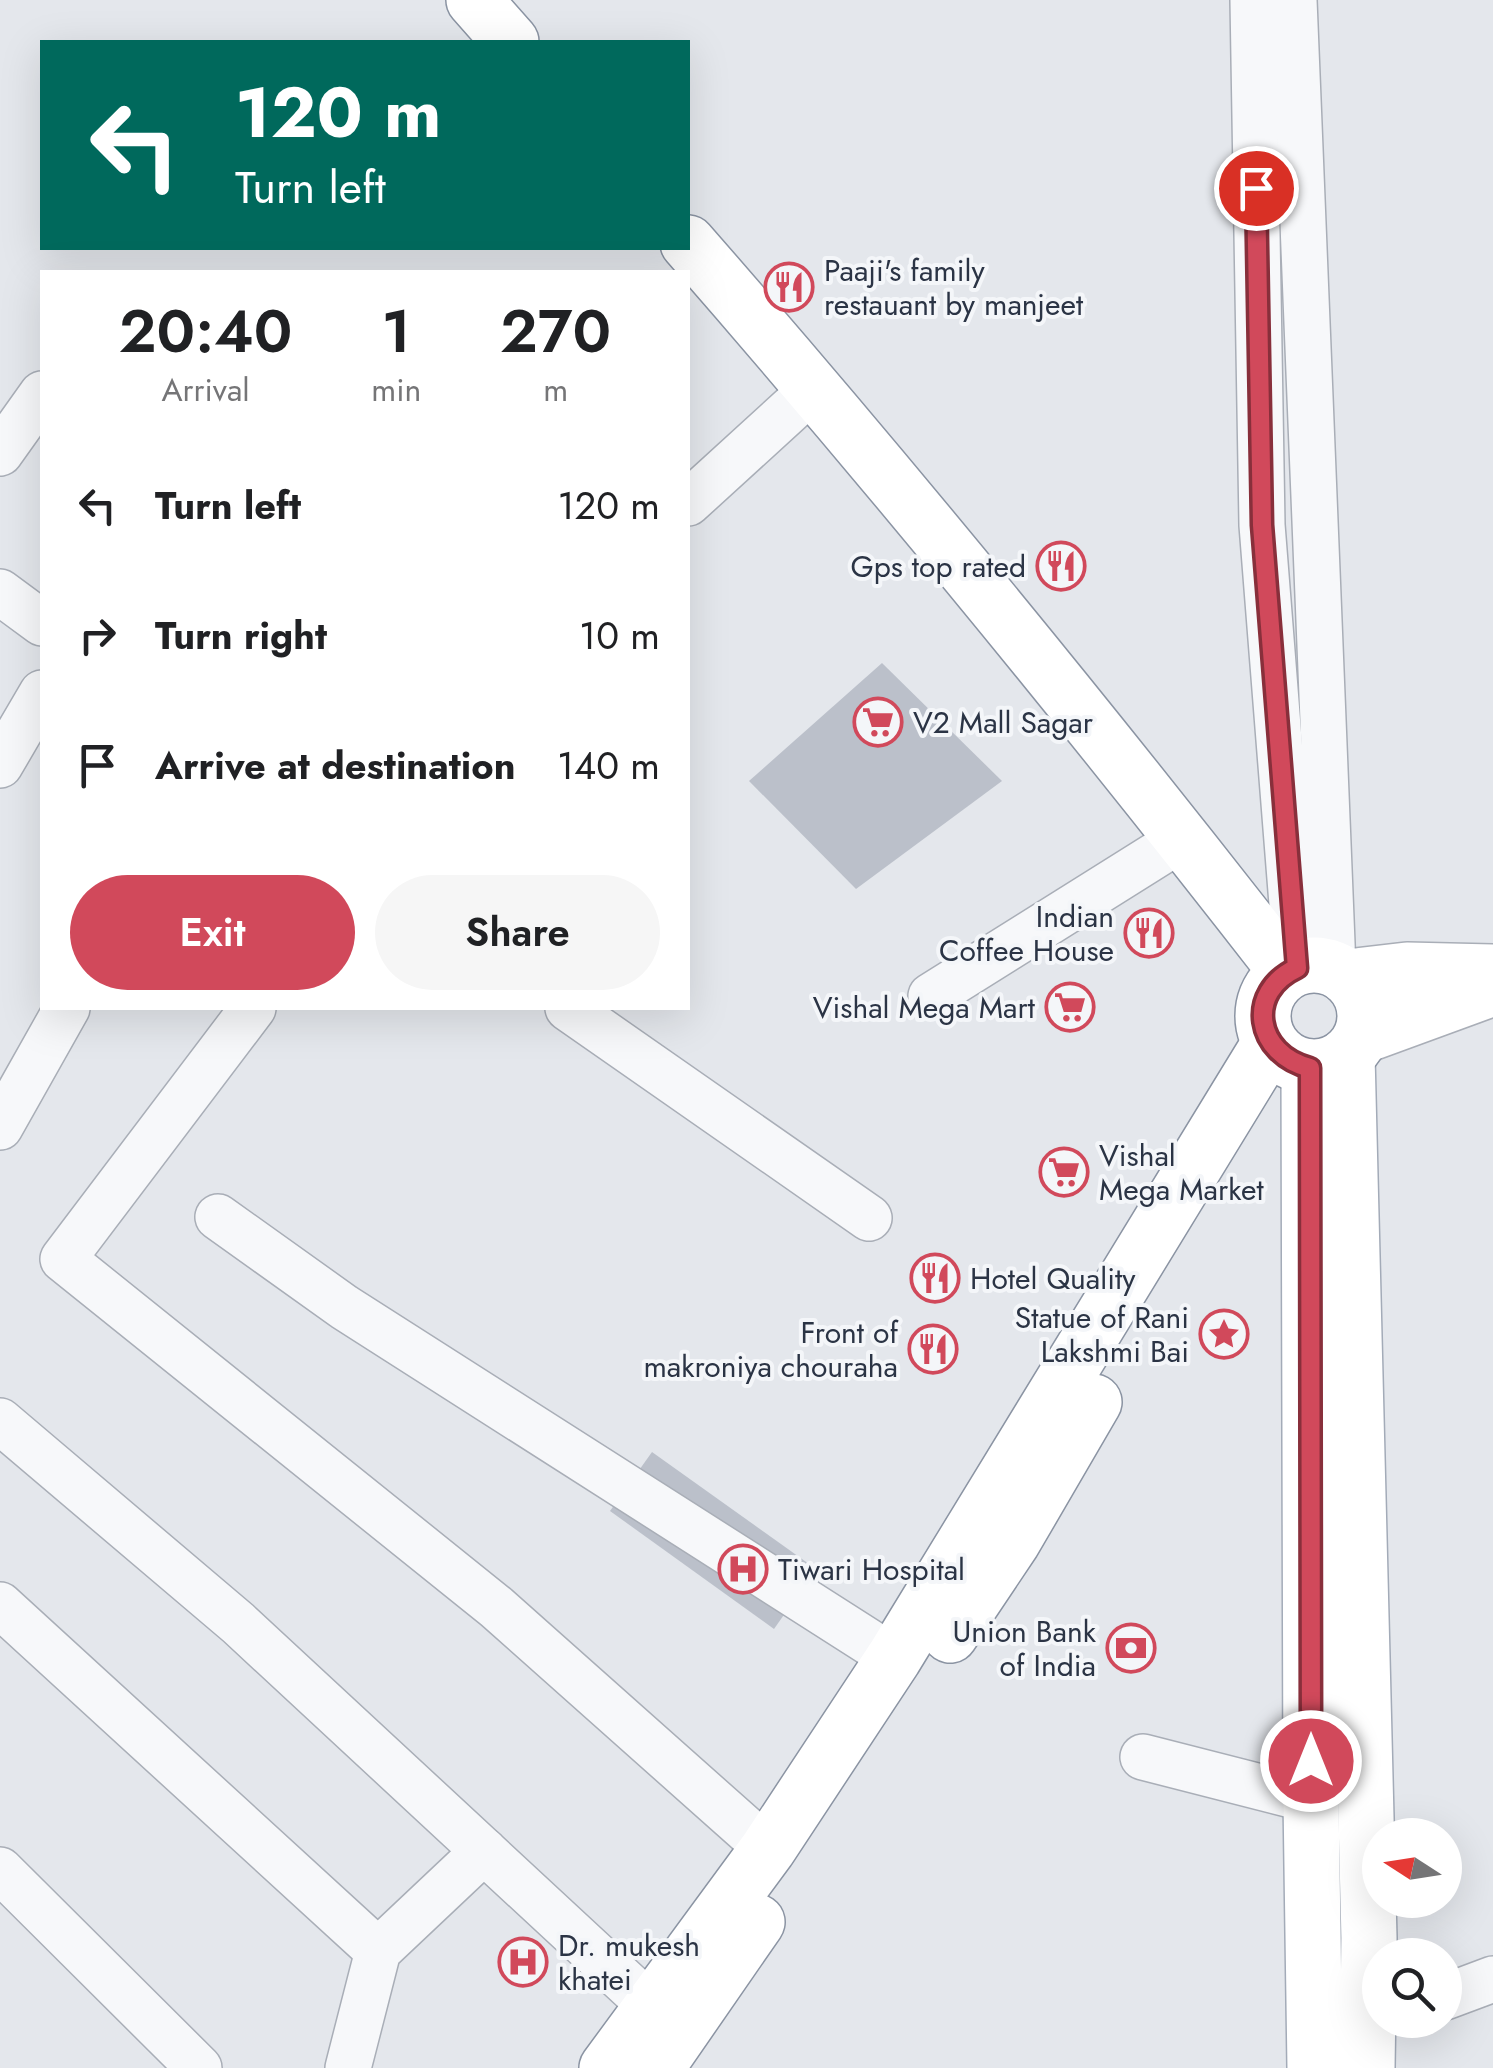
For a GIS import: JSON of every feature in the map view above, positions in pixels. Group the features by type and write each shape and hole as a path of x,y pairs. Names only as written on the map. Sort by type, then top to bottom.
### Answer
{"main road":[{"path":"474,0 510,40"},
{"path":"608,2068 768,1850 894,1658 1316,1053 1366,1015 1361,994 1316,971 1183,838 814,388 690,245"},
{"path":"1316,1053 1264,1028 1266,997 1275,983 1316,971 1493,972"},
{"path":"656,2068 1013,1541 1316,1053 1493,988"},
{"path":"1315,2068 1311,1800 1316,1053"},
{"path":"1316,1053 1374,2039"}],"street":[{"path":"1253,0 1262,525 1316,971"},
{"path":"1294,0 1316,971"},
{"path":"690,501 814,388"},
{"path":"0,453 40,397"},
{"path":"0,592 40,622"},
{"path":"0,765 40,695"},
{"path":"931,996 1183,838"},
{"path":"0,1127 66,1010"},
{"path":"251,1010 63,1259 496,1607 768,1850"},
{"path":"571,1010 869,1218"},
{"path":"218,1217 360,1318 894,1658"},
{"path":"0,1421 238,1623 651,2006"},
{"path":"0,1605 378,1950"},
{"path":"1143,1756 1311,1800"},
{"path":"348,2068 378,1950 484,1850"},
{"path":"0,1870 199,2068"},
{"path":"1462,1991 1493,1979"}],"building":[{"name":"V2 Mall Sagar","path":"882,663 1002,781 856,889 749,781"},
{"path":"652,1452 816,1569 774,1629 610,1511"}],"place":[{"name":"Paaji's family restauant by manjeet","path":"789,287"},
{"name":"Gps top rated","path":"1061,566"},
{"name":"V2 Mall Sagar","path":"878,722"},
{"name":"Indian Coffee House","path":"1149,933"},
{"name":"Vishal Mega Mart","path":"1070,1007"},
{"name":"Vishal Mega Market","path":"1064,1172"},
{"name":"Hotel Quality","path":"935,1278"},
{"name":"Statue of Rani Lakshmi Bai","path":"1224,1334"},
{"name":"Front of makroniya chouraha","path":"933,1349"},
{"name":"Tiwari Hospital","path":"743,1569"},
{"name":"Union Bank of India","path":"1131,1648"},
{"name":"Dr. mukesh khatei","path":"523,1962"}],"route":[{"path":"1256,188 1262,525 1297,968 1275,983 1263,1012 1264,1028 1280,1055 1310,1068 1311,1761"}]}
